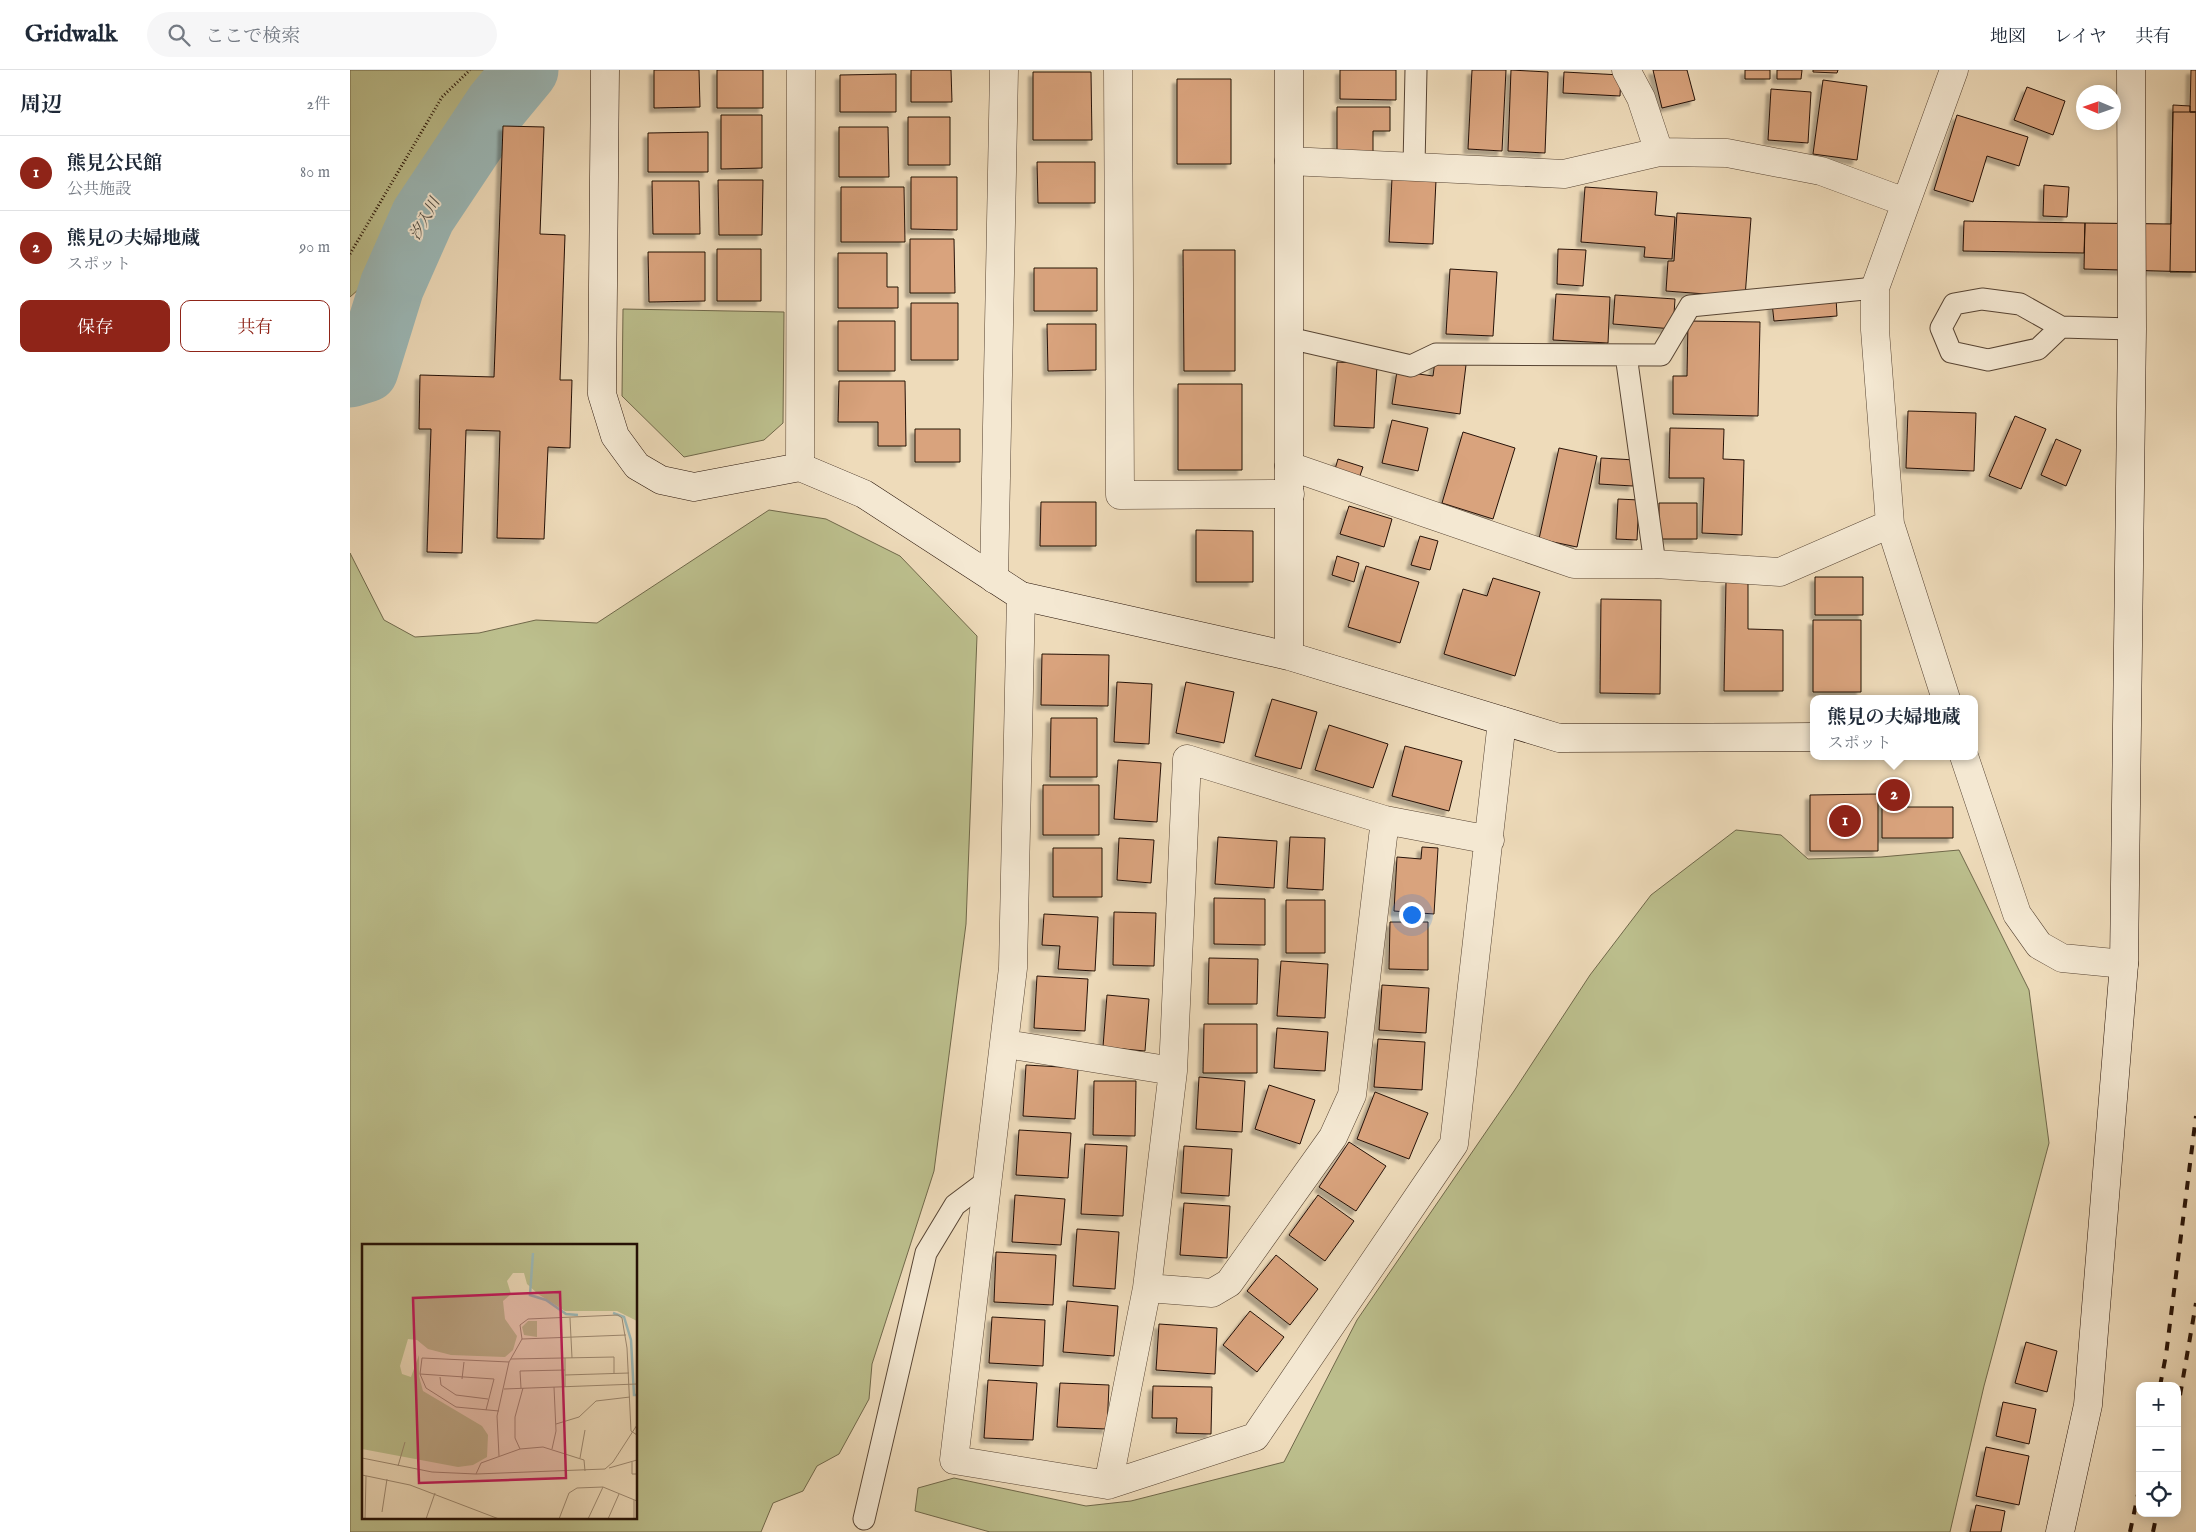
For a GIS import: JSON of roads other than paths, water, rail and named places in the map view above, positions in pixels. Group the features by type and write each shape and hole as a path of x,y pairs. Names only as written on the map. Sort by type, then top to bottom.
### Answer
{"street":[{"path":"606,70 602,394 615,436 637,466 661,480 694,488 800,467 864,494 1021,596 1289,656 1559,738 1810,737"},
{"path":"800,467 801,70"},
{"path":"994,579 1004,70"},
{"path":"1118,70 1120,495 1290,494"},
{"path":"1289,70 1289,656"},
{"path":"1626,70 1641,98 1659,152"},
{"path":"1945,695 1890,524 1875,330 1875,288 1904,202 1954,70"},
{"path":"2060,1532 2088,1405 2124,964 2132,329 2131,70"},
{"path":"1289,161 1564,174 1659,152 1727,153 1821,171 1904,202"},
{"path":"1289,466 1574,564 1655,564 1780,572 1890,524"},
{"path":"1021,596 1014,968 954,1460 1108,1485 1255,1436 1454,1144 1502,721"},
{"path":"1108,1485 1147,1288 1173,1072 1187,759 1385,820 1490,840"},
{"path":"1965,760 2017,914 2039,945 2062,958 2124,964"},
{"path":"1147,1288 1212,1293 1229,1282 1333,1137 1352,1095 1385,820"},
{"path":"1006,1044 1173,1072"}],"lane":[{"path":"1414,166 1416,70"},
{"path":"1289,338 1410,366 1436,354 1661,355 1690,306 1875,288"},
{"path":"2062,327 2038,349 1988,360 1951,352 1941,328 1954,304 1982,299 2020,304 2062,327 2132,329"},
{"path":"1626,356 1655,564"},
{"path":"864,1519 926,1253 956,1206 987,1180"}],"waterway":[{"name":"汐入川","path":"350,375 366,370 392,286 423,216 497,105 526,70"}],"railway":[{"path":"2161,1382 2166,1355 2196,1116"},
{"path":"2181,1390 2196,1303"},
{"path":"2130,1532 2136,1504"},
{"path":"2153,1532 2156,1517"}],"place":[{"name":"熊見の夫婦地蔵","path":"1894,795"},
{"name":"熊見公民館","path":"1845,821"}]}
